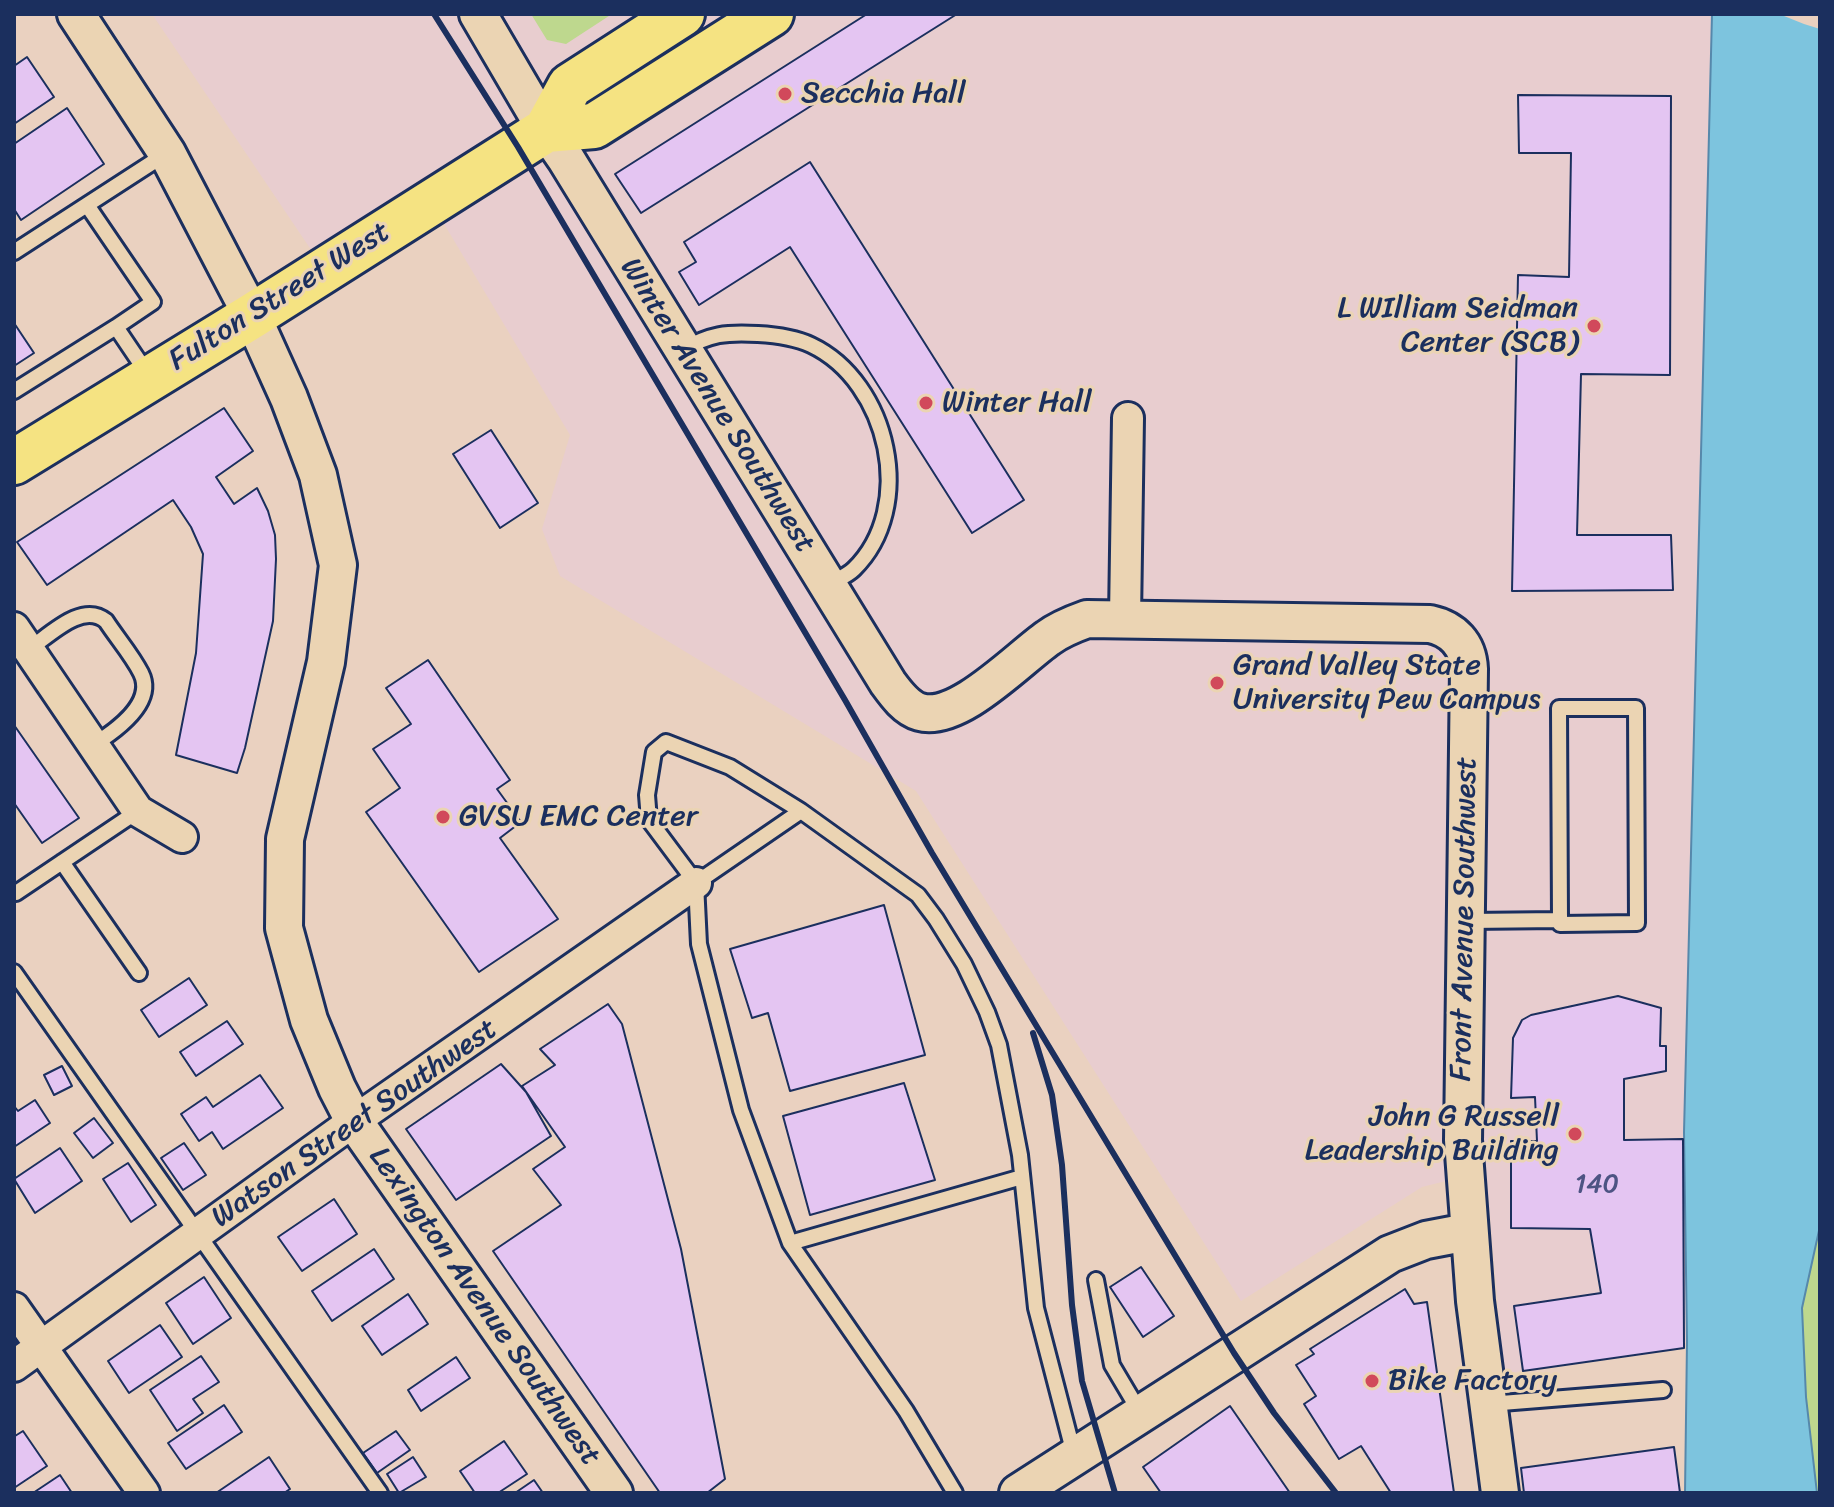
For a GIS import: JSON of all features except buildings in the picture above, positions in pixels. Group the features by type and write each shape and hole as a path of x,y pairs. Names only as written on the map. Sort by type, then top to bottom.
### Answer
{"main road":[{"name":"Fulton Street West","path":"546,130 570,86 682,14"},
{"name":"Fulton Street West","path":"14,462 546,130 594,126 771,14"}],"street":[{"name":"Lexington Avenue Southwest","path":"76,14 167,153 252,316 289,398 318,475 338,565 326,662 285,839 284,928 309,1020 354,1121 614,1493"},
{"name":"Winter Avenue Southwest","path":"478,14 546,130 900,698 921,712 934,713 950,708 978,693 1063,628 1087,619 1125,618"},
{"path":"1125,618 1128,418"},
{"name":"Front Avenue Southwest","path":"1125,618 1430,624 1455,635 1468,659 1468,921 1462,1091 1468,1232 1500,1493"},
{"path":"21,638 138,811 182,837"},
{"name":"Watson Street Southwest","path":"14,1366 354,1121 696,883"},
{"path":"1035,1488 1075,1457 1348,1278 1390,1254 1426,1240 1468,1232"},
{"path":"14,1308 144,1493"}],"lane":[{"path":"14,252 167,153"},
{"path":"14,391 153,302 87,205"},
{"path":"116,327 150,379"},
{"path":"682,350 705,337 732,332 790,338 811,345 835,360 855,380 874,410 884,440 890,482 886,511 861,561 851,572 827,585"},
{"path":"21,638 88,614 99,615 143,675 142,694 135,713 121,728 93,745"},
{"path":"1559,708 1636,708 1637,923 1560,924 1560,920 1559,708"},
{"path":"955,1493 906,1411 790,1243 741,1110 699,944 696,883 649,820 647,795 654,752 666,742 730,767 801,811 918,895 957,952 987,1012 999,1045 1022,1177 1036,1308 1075,1457"},
{"path":"16,893 138,811"},
{"path":"696,883 801,811"},
{"path":"62,862 139,973"},
{"path":"1468,921 1560,920"},
{"path":"14,972 380,1493"},
{"path":"790,1243 1022,1177"},
{"path":"1096,1280 1112,1365 1142,1414"},
{"path":"1488,1404 1663,1390"}],"shaded area":[{"name":"Grand Valley State University Pew Campus","path":"152,14 1712,14 1684,1132 1687,1342 1504,1374 1486,1171 1422,1187 1241,1301 916,791 560,576 542,529 570,435 431,202 324,269"}],"green space":[{"path":"531,14 612,14 566,44 547,40"},
{"path":"1820,1226 1820,1493 1817,1493 1806,1397 1802,1308"}],"water":[{"path":"1712,14 1820,14 1820,1226 1802,1308 1806,1397 1817,1493 1685,1493 1687,1342 1684,1132"}],"pier":[{"path":"1779,14 1820,14 1820,29 1804,24"}],"railway":[{"path":"434,14 518,147 932,853 1234,1353 1274,1413 1336,1493"},
{"path":"1033,1033 1052,1095 1062,1165 1072,1305 1082,1381 1115,1493"}],"place":[{"name":"Secchia Hall","path":"785,94"},
{"name":"L WIlliam Seidman Center (SCB)","path":"1594,326"},
{"name":"Winter Hall","path":"926,403"},
{"name":"Grand Valley State University Pew Campus","path":"1217,683"},
{"name":"GVSU EMC Center","path":"443,817"},
{"name":"John G Russell Leadership Building","path":"1575,1134"},
{"name":"Bike Factory","path":"1372,1381"}]}
